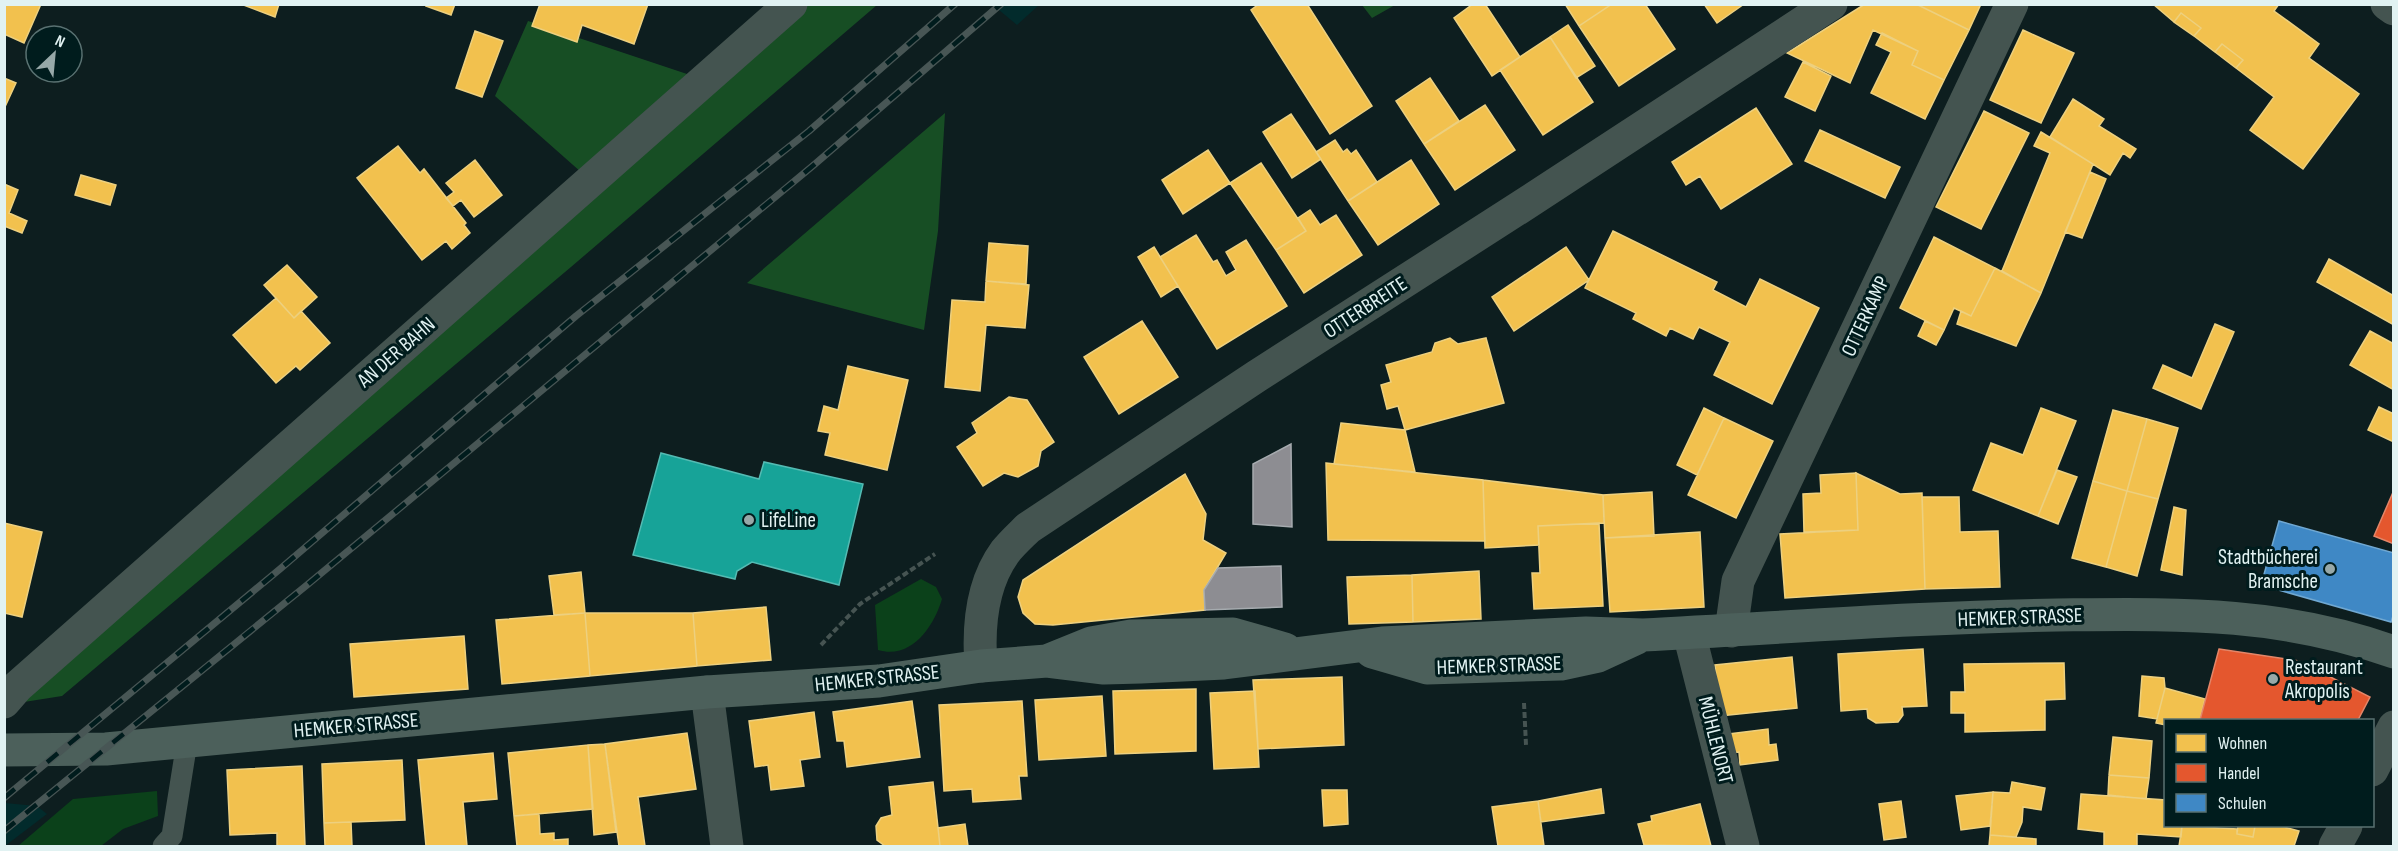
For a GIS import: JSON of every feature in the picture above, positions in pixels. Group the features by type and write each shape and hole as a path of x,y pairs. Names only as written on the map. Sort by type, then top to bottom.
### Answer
{"main road":[{"name":"HEMKER STRASSE","path":"4,750 106,749 707,692 879,681 981,666 1047,661 1104,668 1224,663 1353,646 1586,633 1643,635 2002,616 2178,614 2237,617 2302,627 2359,640 2394,652"}],"street":[{"name":"AN DER BAHN","path":"4,702 17,687 791,4"},
{"name":"OTTERBREITE","path":"981,666 979,630 988,585 1005,552 1028,528 1257,376 1529,202 1831,4"},
{"name":"OTTERKAMP","path":"1731,631 1738,581 2012,4"},
{"path":"2388,4 2394,9"},
{"name":"MÜHLENORT","path":"1689,633 1743,846"},
{"path":"707,692 727,846"},
{"path":"2374,768 2394,727"},
{"path":"2335,846 2345,827"}],"lane":[{"path":"163,846 172,836 187,742"}],"path":[{"path":"817,650 860,604 935,554"}],"shaded area":[{"path":"993,5 1039,5 1017,25"},
{"path":"5,803 37,806 47,814 5,846"}],"green space":[{"path":"791,5 877,5 571,267 62,696 5,705 590,180 495,96 528,21 705,80"},
{"path":"1362,5 1395,5 1372,18"},
{"path":"945,113 938,231 924,330 747,283"},
{"path":"921,579 936,587 942,599 927,630 911,645 901,650 890,652 878,650 875,605"},
{"path":"157,791 158,816 123,829 101,846 18,846 73,799"}],"building: Wohnen":[{"path":"4,4 41,4 32,24 24,24 24,43 4,34"},
{"path":"241,4 279,4 275,17"},
{"path":"427,4 455,4 451,15 426,6"},
{"path":"540,4 648,4 634,44 582,25 577,42 532,26"},
{"path":"1259,4 1307,4 1372,106 1330,134 1251,10"},
{"path":"1473,4 1485,4 1520,57 1492,76 1454,18"},
{"path":"1565,4 1608,4 1609,6 1579,26"},
{"path":"1612,4 1645,4 1675,49 1619,86 1579,26"},
{"path":"1704,4 1744,4 1717,23"},
{"path":"1865,4 1916,4 1969,30 1944,80 1912,65 1918,51 1873,30 1850,83 1787,53"},
{"path":"1916,4 1981,4 1969,30"},
{"path":"2153,4 2279,4 2274,11 2319,44 2309,58 2359,94 2303,169 2250,130 2274,97 2236,68 2243,60 2222,44 2215,52 2194,36 2201,28 2181,13 2174,22"},
{"path":"2181,13 2201,28 2194,36 2174,22"},
{"path":"1568,25 1595,66 1576,78 1550,37"},
{"path":"2023,30 2074,53 2041,123 1990,100"},
{"path":"475,31 503,41 482,97 456,88"},
{"path":"1882,33 1918,51 1912,65 1944,80 1925,119 1871,93 1891,52 1876,45"},
{"path":"1550,37 1593,102 1543,135 1500,70"},
{"path":"2222,44 2243,60 2236,68 2215,52"},
{"path":"1803,62 1831,76 1815,111 1785,97"},
{"path":"4,78 16,83 4,109"},
{"path":"1430,78 1459,121 1424,144 1396,101"},
{"path":"2073,99 2104,119 2099,126 2136,149 2130,158 2123,153 2110,175 2050,137"},
{"path":"1485,105 1515,150 1455,190 1424,144"},
{"path":"1756,108 1792,164 1721,209 1700,176 1686,185 1672,162"},
{"path":"1984,111 2029,133 1981,229 1936,207"},
{"path":"1291,114 1321,159 1292,178 1263,132"},
{"path":"1820,130 1900,167 1885,198 1805,161"},
{"path":"2041,132 2093,164 2041,293 2002,271 2050,153 2034,146"},
{"path":"1335,140 1343,152 1347,149 1351,154 1356,150 1377,182 1348,201 1316,152"},
{"path":"398,146 420,173 424,169 466,223 464,225 470,233 452,249 446,241 422,260 357,178"},
{"path":"1208,150 1230,183 1183,214 1162,180"},
{"path":"475,160 502,195 474,217 461,200 453,206 446,198 454,192 446,183"},
{"path":"1411,160 1439,204 1378,245 1348,201"},
{"path":"1261,163 1306,231 1276,250 1230,183"},
{"path":"2090,172 2106,179 2082,238 2065,232"},
{"path":"81,175 116,185 110,205 75,195"},
{"path":"4,184 18,190 9,213 27,221 22,233 4,226"},
{"path":"1310,210 1320,225 1336,215 1362,255 1304,293 1276,250 1306,231 1298,218"},
{"path":"1613,231 1717,282 1713,290 1746,307 1760,279 1819,308 1772,404 1714,375 1730,342 1699,327 1693,339 1670,328 1666,336 1633,319 1636,313 1585,288"},
{"path":"1196,235 1213,262 1217,260 1226,276 1236,270 1226,252 1246,240 1287,306 1217,349 1160,257"},
{"path":"1934,237 1995,268 1971,316 1954,308 1944,330 1900,308"},
{"path":"989,243 1028,246 1026,284 986,281"},
{"path":"1154,247 1178,286 1161,297 1138,257"},
{"path":"1566,247 1589,280 1514,331 1492,297"},
{"path":"2329,259 2394,296 2394,325 2317,282"},
{"path":"287,265 317,297 294,318 264,285"},
{"path":"1995,268 2041,293 2016,346 1957,324 1961,311 1971,316"},
{"path":"986,281 1029,285 1025,328 986,325 980,391 945,387 952,300 985,302"},
{"path":"276,298 294,318 301,311 330,343 300,370 296,366 276,383 233,335"},
{"path":"1142,321 1178,377 1119,414 1084,357"},
{"path":"1925,321 1944,330 1936,345 1918,336"},
{"path":"2215,324 2234,332 2201,409 2153,388 2163,365 2192,378"},
{"path":"2370,331 2394,344 2394,390 2350,365"},
{"path":"1450,338 1458,344 1486,338 1504,403 1405,430 1398,406 1387,409 1381,385 1391,382 1386,365 1432,352 1435,343"},
{"path":"848,366 908,380 887,470 825,455 830,433 818,431 824,406 838,410"},
{"path":"1009,397 1027,400 1054,442 1041,451 1038,466 1018,477 1004,473 983,486 957,447 977,433 972,423"},
{"path":"2379,407 2394,414 2394,442 2368,430"},
{"path":"1704,408 1724,418 1697,475 1677,465"},
{"path":"2041,408 2076,421 2038,516 1973,490 1991,443 2023,455"},
{"path":"2113,410 2147,419 2127,491 2093,481"},
{"path":"1724,418 1773,441 1736,518 1688,495"},
{"path":"2147,419 2178,428 2158,499 2127,491"},
{"path":"1341,423 1405,430 1415,472 1334,464"},
{"path":"1326,463 1483,480 1485,541 1328,540"},
{"path":"2057,470 2077,477 2058,524 2038,516"},
{"path":"1856,473 1900,494 1922,493 1925,589 1785,598 1780,534 1858,530"},
{"path":"1856,473 1858,530 1804,532 1803,494 1821,493 1820,475"},
{"path":"1185,474 1206,514 1203,540 1226,553 1204,590 1205,610 1053,625 1035,624 1023,613 1018,597 1023,580"},
{"path":"1483,480 1603,495 1604,523 1538,526 1539,545 1485,548"},
{"path":"2093,481 2127,491 2106,567 2072,558"},
{"path":"2127,491 2158,499 2137,576 2106,567"},
{"path":"1652,492 1654,536 1605,538 1603,495"},
{"path":"1922,497 1959,497 1960,532 1998,531 2000,587 1925,589"},
{"path":"2174,507 2186,510 2182,575 2161,570"},
{"path":"4,523 42,532 22,617 4,613"},
{"path":"1599,523 1603,606 1534,609 1532,573 1540,573 1538,526"},
{"path":"1700,532 1704,607 1610,612 1605,538"},
{"path":"1479,571 1481,619 1413,622 1412,575"},
{"path":"581,572 585,613 554,615 549,576"},
{"path":"1412,575 1413,622 1349,624 1347,577"},
{"path":"766,607 771,660 697,666 693,613"},
{"path":"585,613 590,676 502,684 496,620"},
{"path":"585,613 693,613 697,666 590,676"},
{"path":"464,636 468,689 354,697 350,644"},
{"path":"1923,649 1927,706 1902,707 1903,715 1898,722 1876,723 1868,718 1867,709 1841,711 1838,654"},
{"path":"1792,657 1797,708 1720,716 1715,665"},
{"path":"2064,663 2065,699 2045,700 2045,730 1965,732 1965,713 1951,713 1951,692 1965,692 1964,664"},
{"path":"2142,676 2164,678 2165,688 2157,719 2139,716"},
{"path":"1342,677 1344,745 1258,749 1253,680"},
{"path":"2165,688 2205,699 2200,719 2164,719 2164,725 2156,723"},
{"path":"1196,689 1196,751 1115,754 1113,691"},
{"path":"1255,691 1259,767 1214,769 1210,693"},
{"path":"1102,696 1106,756 1039,760 1035,700"},
{"path":"912,701 920,757 847,767 844,741 837,741 833,712"},
{"path":"1022,701 1027,776 1019,776 1021,799 973,802 972,789 944,791 939,705"},
{"path":"814,712 820,757 800,760 804,786 771,790 768,765 755,767 749,721"},
{"path":"1768,729 1769,745 1776,744 1778,760 1740,765 1739,752 1731,753 1729,734"},
{"path":"687,733 696,789 638,797 645,846 619,846 605,744"},
{"path":"2113,737 2152,741 2149,778 2109,775"},
{"path":"605,744 616,832 594,835 588,745"},
{"path":"588,745 593,809 514,816 508,753"},
{"path":"493,753 497,799 463,802 467,846 426,846 418,760"},
{"path":"402,760 405,820 324,823 322,764"},
{"path":"302,766 305,846 277,846 277,833 230,835 227,770"},
{"path":"2109,775 2149,778 2146,799 2108,795"},
{"path":"933,782 940,846 885,846 877,840 876,826 881,818 892,815 889,787"},
{"path":"2012,782 2045,788 2041,810 2023,807 2022,822 2016,837 1990,835 1993,792 2010,793"},
{"path":"1601,789 1604,813 1541,822 1538,801"},
{"path":"1322,790 1347,790 1348,824 1324,826"},
{"path":"1993,792 1990,826 1961,830 1956,796"},
{"path":"2081,794 2164,800 2164,827 2182,827 2181,837 2137,834 2137,846 2104,846 2104,832 2078,829"},
{"path":"1538,801 1544,846 1498,846 1492,807"},
{"path":"1901,801 1906,837 1884,840 1879,804"},
{"path":"1700,804 1711,846 1644,845 1638,824 1652,821 1651,816"},
{"path":"539,814 540,834 554,833 554,840 568,839 568,846 517,846 514,816"},
{"path":"351,822 352,846 325,846 324,823"},
{"path":"965,824 968,846 940,846 938,828"},
{"path":"2182,827 2237,829 2237,834 2253,837 2255,827 2284,827 2299,831 2294,846 2179,846"},
{"path":"2238,827 2255,827 2253,837 2237,834"},
{"path":"1990,835 2036,839 2036,846 1989,846"}],"building: Handel":[{"path":"2394,490 2394,544 2374,536"},
{"name":"Restaurant Akropolis","path":"2219,649 2299,661 2370,697 2359,719 2200,719"}],"building: Schulen":[{"name":"Stadtbücherei Bramsche","path":"2279,521 2394,553 2394,613 2391,622 2261,585"}],"building: Öffentlich":[{"name":"LifeLine","path":"661,453 759,479 764,462 863,484 839,585 752,562 737,571 735,579 633,555"}],"building: Industrie":[{"path":"1291,444 1292,527 1253,524 1253,464"},
{"path":"1281,566 1282,607 1205,610 1204,590 1218,568"}],"railway":[{"path":"4,798 280,569 576,316 809,131 955,4"},
{"path":"4,831 307,585 815,164 1001,4"}],"place":[{"name":"LifeLine","path":"749,520"},
{"name":"Stadtbücherei Bramsche","path":"2330,569"},
{"name":"Restaurant Akropolis","path":"2273,679"}]}
